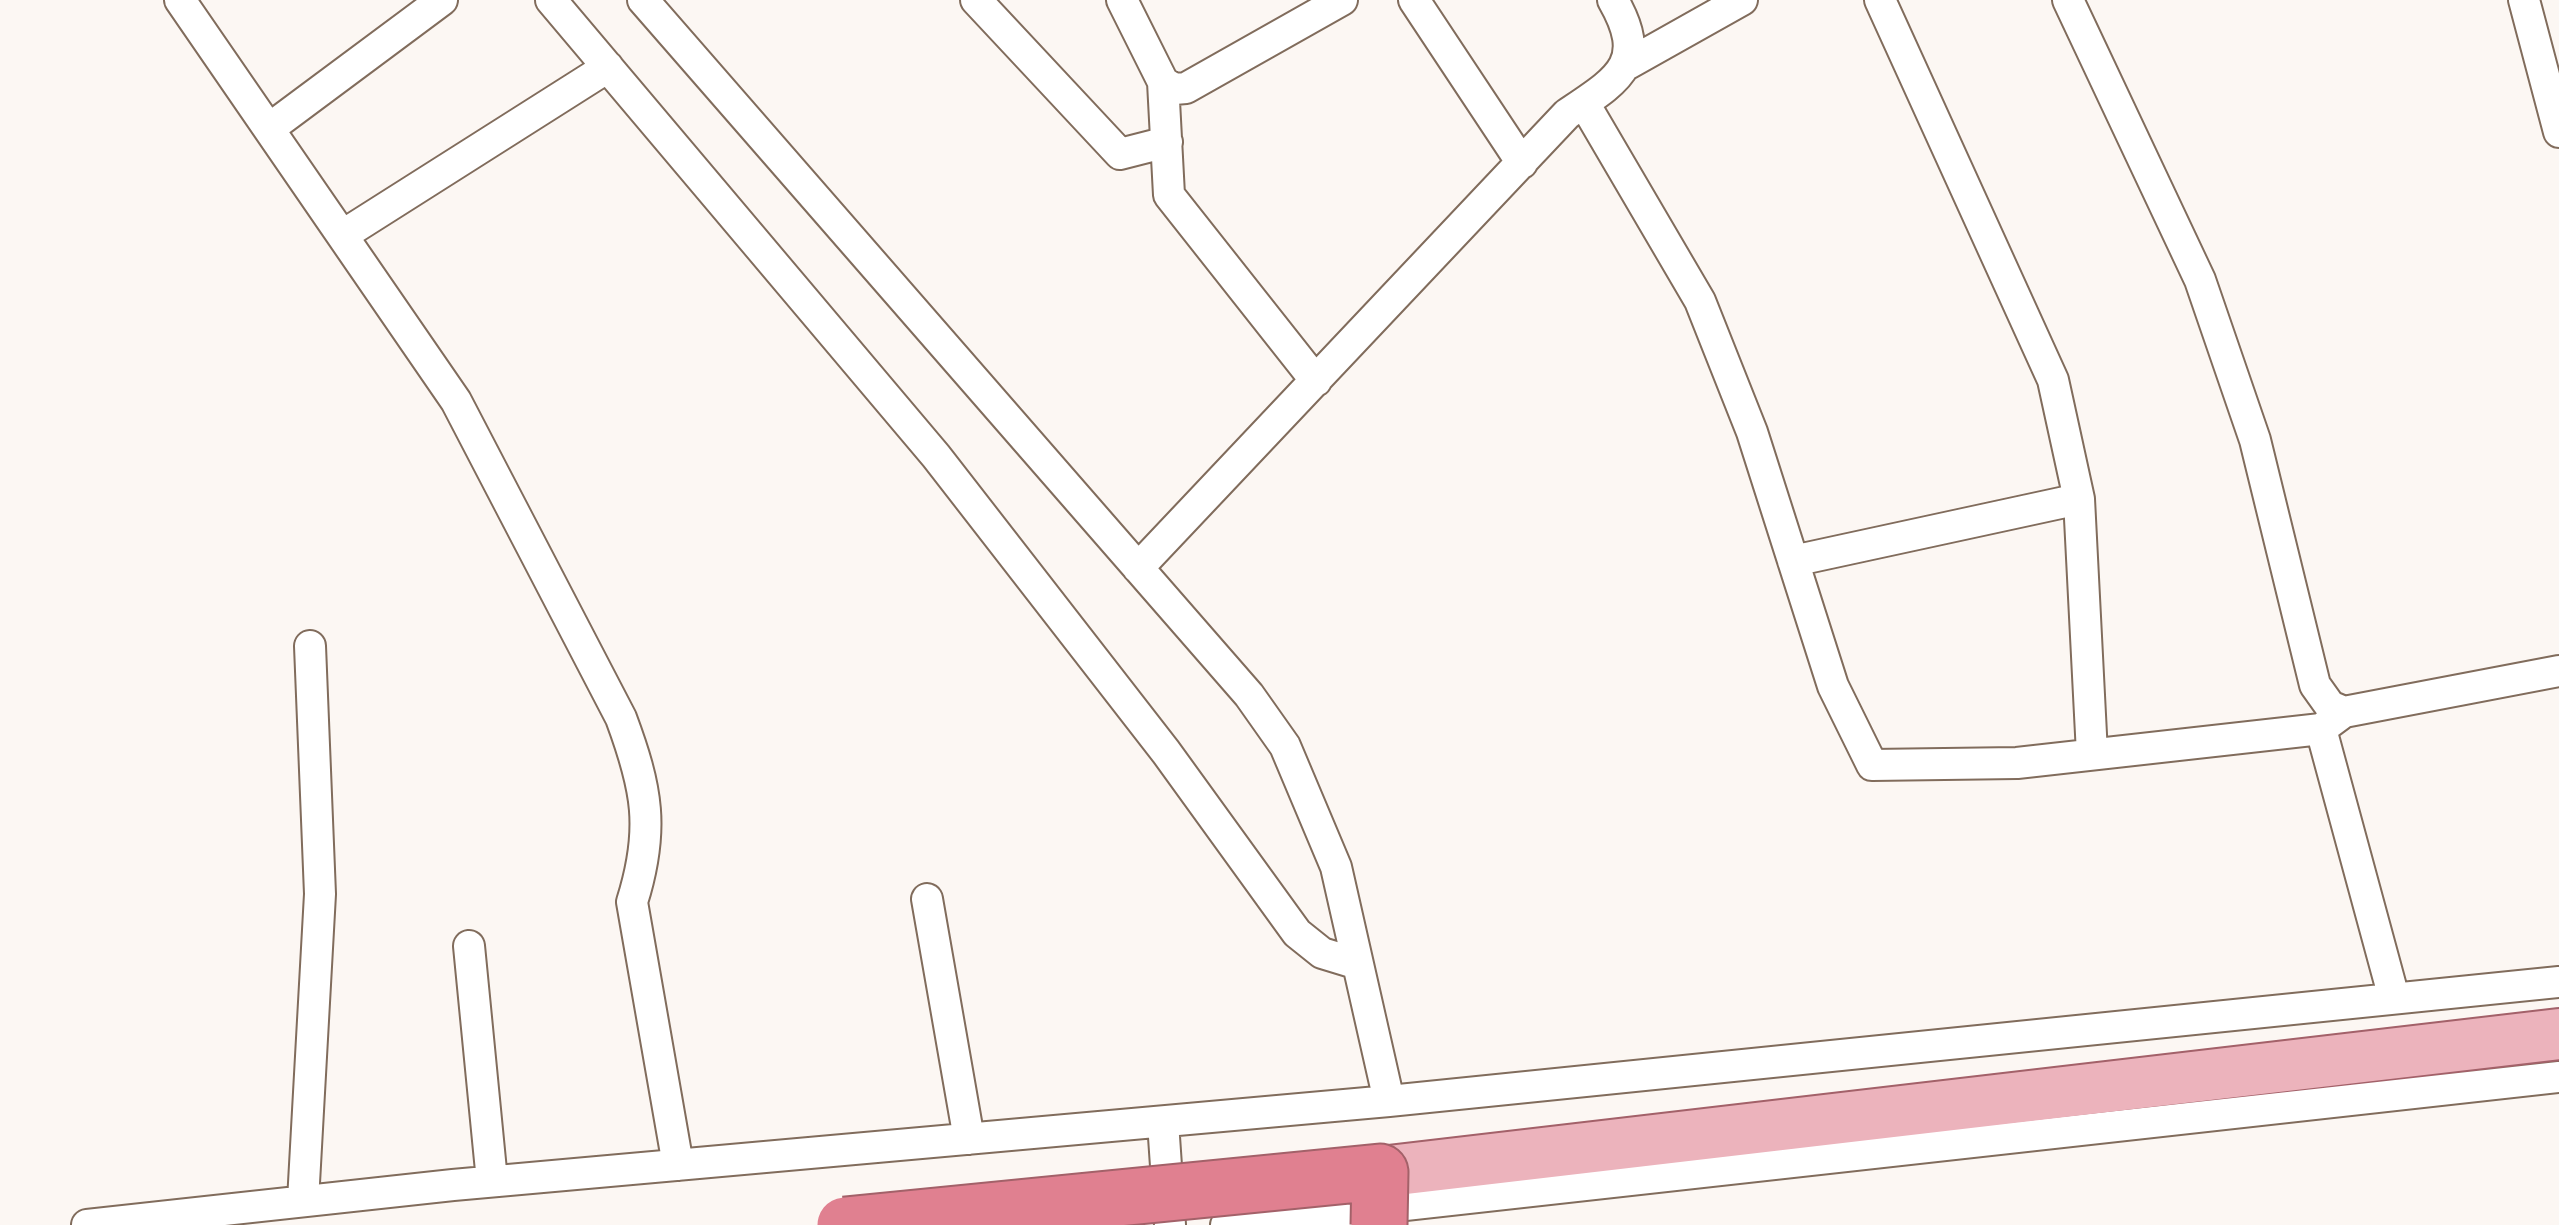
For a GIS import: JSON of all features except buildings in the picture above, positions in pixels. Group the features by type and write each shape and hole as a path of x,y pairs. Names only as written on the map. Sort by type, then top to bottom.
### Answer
{"highway":[{"path":"845,1225 1379,1199"}],"main road":[{"path":"1379,1199 2304,1064 2559,1034"}],"street":[{"path":"270,128 442,0"},
{"path":"551,0 936,456 1166,752 1296,933 1322,953 1358,964"},
{"path":"976,0 1120,154 1166,142"},
{"path":"1122,0 1164,82 1169,195 1316,381"},
{"path":"1414,0 1522,163"},
{"path":"1613,0 1632,44 1628,64"},
{"path":"1138,568 1522,163 1584,103 1628,64 1742,0"},
{"path":"1880,0 2053,380 2079,500 2092,754"},
{"path":"2068,0 2200,280 2256,440 2315,685 2330,706 2394,998"},
{"path":"2524,0 2559,132"},
{"path":"191,4 270,128 456,401 613,702 641,770 648,812 646,844 632,902 678,1165"},
{"path":"656,5 1249,696 1286,746 1336,867 1389,1101"},
{"path":"1164,82 1174,89 1186,88 1322,5"},
{"path":"343,236 608,67"},
{"path":"1584,103 1700,300 1752,432 1833,686 1872,765 2017,763 2092,754 2332,721 2559,671"},
{"path":"1794,561 2079,500"},
{"path":"303,1201 320,894 310,646"},
{"path":"926,899 969,1139"},
{"path":"469,946 492,1182"},
{"path":"87,1225 492,1182 1389,1101 2559,982"},
{"path":"1226,1225 2559,1077"},
{"path":"1163,1122 1170,1225"}]}
